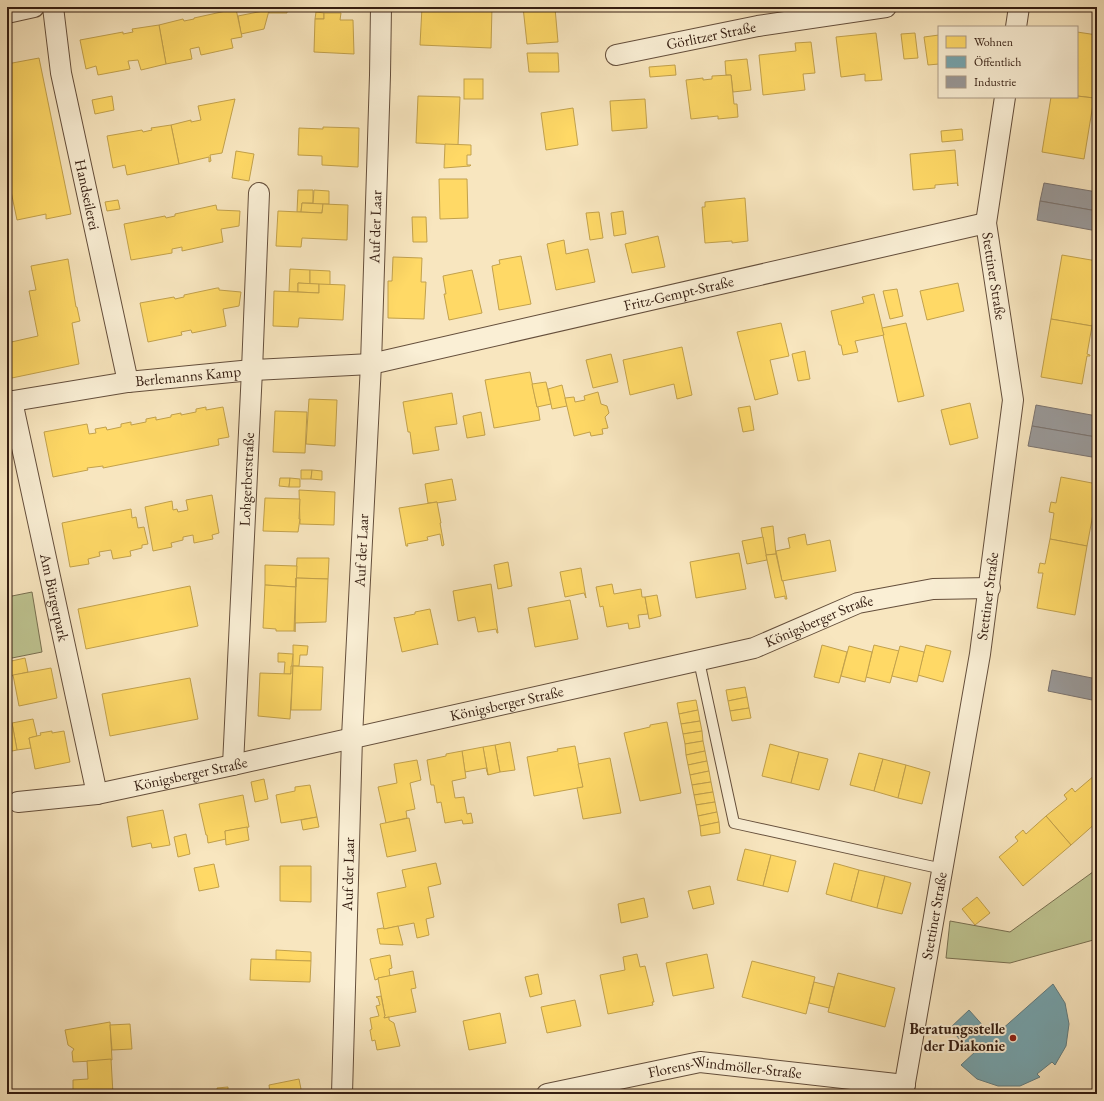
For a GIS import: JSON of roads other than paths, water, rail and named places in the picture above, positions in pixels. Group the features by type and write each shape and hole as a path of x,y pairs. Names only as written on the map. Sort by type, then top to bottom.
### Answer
{"street":[{"path":"7,13 34,7"},
{"name":"Handseilerei","path":"53,7 61,73 128,382"},
{"name":"Auf der Laar","path":"342,1094 352,737 371,364 381,7"},
{"name":"Görlitzer Straße","path":"616,55 758,26 806,13 886,7"},
{"path":"1016,26 1018,7"},
{"name":"Stettiner Straße","path":"904,1089 980,654 990,588 1013,400 986,223 1005,98"},
{"name":"Lohgerberstraße","path":"233,765 259,193"},
{"name":"Fritz-Gempt-Straße","path":"371,364 986,223"},
{"name":"Berlemanns Kamp","path":"10,402 128,382 252,370 371,364"},
{"name":"Am Bürgerpark","path":"10,402 97,794"},
{"name":"Königsberger Straße","path":"18,802 97,794 754,648 858,603 933,589 990,588"},
{"name":"Florens-Windmöller-Straße","path":"547,1094 700,1062 904,1089"}],"lane":[{"path":"699,660 734,823 943,868"}],"place":[{"name":"Beratungsstelle der Diakonie","path":"1013,1038"}]}
